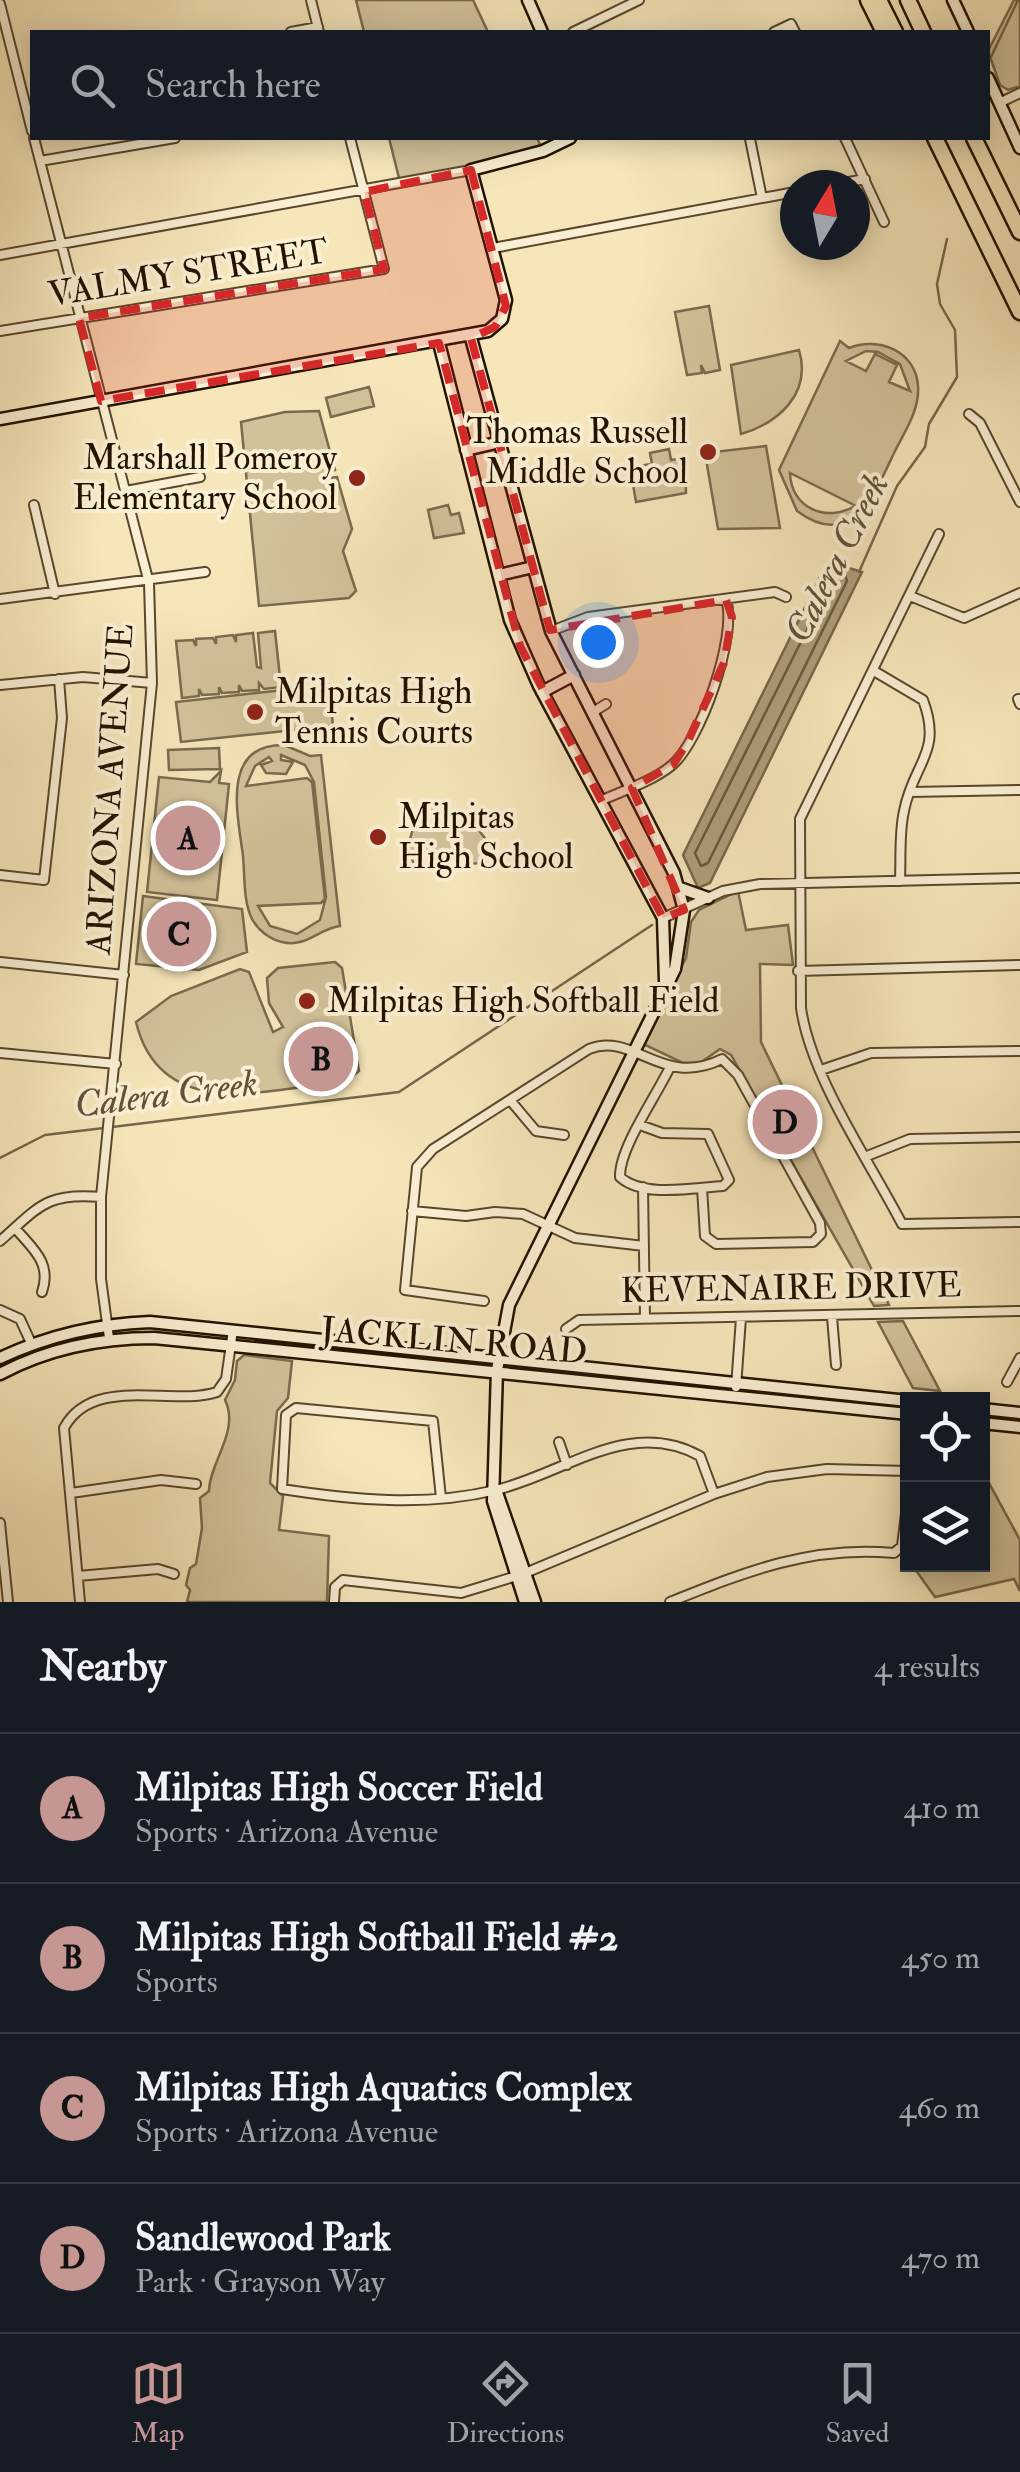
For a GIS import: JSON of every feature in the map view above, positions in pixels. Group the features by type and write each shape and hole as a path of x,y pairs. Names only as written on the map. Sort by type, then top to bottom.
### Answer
{"highway":[{"path":"868,0 883,30"},
{"path":"879,0 894,30"},
{"path":"908,0 922,30"},
{"path":"936,140 1020,312"},
{"path":"947,140 1020,291"},
{"path":"975,140 1020,232"}],"street":[{"path":"310,0 318,30"},
{"path":"528,0 541,30"},
{"path":"577,30 638,0"},
{"path":"952,0 967,30"},
{"name":"ARIZONA AVENUE","path":"2,2 30,122"},
{"path":"20,84 30,82"},
{"path":"990,83 1020,148"},
{"path":"998,103 1020,92"},
{"name":"ARIZONA AVENUE","path":"35,140 149,583 152,683 101,1197 109,1338"},
{"path":"40,160 162,140"},
{"path":"351,140 364,192"},
{"path":"0,255 364,192 471,170 544,151 566,140"},
{"path":"750,140 762,198"},
{"path":"846,140 861,170"},
{"path":"0,419 471,338 495,327 505,310 471,170"},
{"path":"870,190 884,222"},
{"name":"VALMY STREET","path":"0,331 384,269 364,192"},
{"path":"493,248 780,195"},
{"path":"471,338 551,631 680,888 684,910 677,961 510,1306 498,1370 496,1490 503,1500 525,1602"},
{"path":"439,343 510,620 542,692 663,918 664,984"},
{"path":"969,414 980,424 1020,502"},
{"path":"466,450 500,442"},
{"path":"126,491 200,477"},
{"path":"34,505 54,594"},
{"path":"939,534 800,819 798,971 804,1030 902,1224 1020,1222"},
{"path":"500,575 532,567"},
{"path":"0,600 149,583 205,572"},
{"path":"551,631 588,618 775,592 786,598"},
{"path":"910,596 964,618 1020,593"},
{"path":"600,801 673,765 687,743 724,662 732,616 726,600"},
{"path":"874,671 923,700 929,716 932,743 904,810 900,881"},
{"path":"542,692 574,675"},
{"path":"0,875 44,880 62,718 59,679"},
{"path":"0,685 59,679 152,683"},
{"path":"593,712 606,704"},
{"path":"910,792 1020,790"},
{"path":"663,918 735,887 798,882 1020,878"},
{"path":"680,888 708,898"},
{"path":"0,962 124,975"},
{"path":"798,971 1020,966"},
{"path":"484,1300 404,1290 417,1167 510,1100 597,1046 615,1045 670,1067 704,1068 722,1060 738,1075 820,1223 821,1234 813,1242 716,1244 705,1236 702,1188"},
{"path":"821,1070 871,1053 1020,1051"},
{"path":"0,1054 116,1064"},
{"path":"640,1126 662,1132 708,1134 730,1176 722,1186 702,1188 643,1187 622,1180 619,1172 640,1126 670,1067"},
{"path":"510,1100 536,1132 564,1135"},
{"path":"867,1156 910,1138 1020,1136"},
{"path":"643,1187 645,1318"},
{"path":"0,1242 44,1201 64,1194 101,1197"},
{"path":"412,1211 466,1216 523,1214 590,1241 644,1246"},
{"path":"15,1228 45,1263 48,1277 42,1292"},
{"path":"0,1310 20,1318 30,1344"},
{"name":"KEVENAIRE DRIVE","path":"566,1329 579,1320 1020,1311"},
{"path":"832,1316 836,1365"},
{"path":"735,1397 740,1318"},
{"name":"JACKLIN ROAD","path":"0,1358 30,1344 106,1324 150,1322 500,1355 900,1400"},
{"path":"80,1602 64,1428 72,1413 84,1405 139,1394 216,1392 226,1380 233,1330"},
{"name":"JACKLIN ROAD","path":"0,1374 36,1356 109,1338 498,1370 900,1413"},
{"path":"1007,1382 1020,1358"},
{"path":"441,1498 433,1421 296,1408 286,1415 280,1485 294,1491 404,1502 441,1498 496,1490 632,1440 678,1444 700,1456 714,1494"},
{"path":"990,1410 1020,1413"},
{"path":"990,1424 1020,1427"},
{"path":"559,1442 567,1465"},
{"path":"334,1602 335,1588 343,1580 461,1593 519,1576 714,1494 767,1477 827,1469 900,1472"},
{"path":"72,1493 161,1480 196,1484"},
{"path":"0,1523 8,1602"},
{"path":"670,1602 767,1563 820,1552 899,1550 900,1544"},
{"path":"78,1576 158,1569 174,1574"},
{"path":"519,1576 535,1602"}],"highlighted area":[{"path":"471,170 506,306 495,327 471,338 550,630 726,600 732,617 724,663 687,743 673,765 632,788 684,910 663,918 520,646 439,343 101,401 79,318 384,269 364,192"}],"shaded area":[{"path":"356,0 473,0 487,30 364,30"},
{"path":"1014,0 1020,0 1020,86 1008,90 1000,85 990,47"},
{"path":"390,140 538,140 543,151 401,186"},
{"path":"709,306 720,370 705,373 701,365 702,373 687,375 675,312"},
{"path":"840,341 849,348 872,344 903,355 916,374 918,395 914,411 879,484 859,512 833,525 816,522 797,511 779,470","holes":["866,351 878,352 900,364 910,391 889,382 897,365 875,354 866,371 846,361","790,473 854,505 855,506 833,513 812,509 796,495"]},
{"path":"799,350 801,380 789,404 768,422 741,434 731,365"},
{"path":"369,387 374,406 331,417 326,398"},
{"path":"319,411 335,470 327,473 328,478 337,477 352,529 343,551 356,591 349,598 259,606 241,422 285,412"},
{"path":"766,446 780,528 718,529 705,453"},
{"path":"669,449 671,460 685,458 686,493 636,502 630,467 652,464 650,453"},
{"path":"448,505 451,515 459,513 464,533 434,538 428,510"},
{"path":"275,631 281,687 264,689 259,683 259,690 242,691 239,685 239,692 222,693 219,687 219,694 202,695 199,689 199,696 182,698 176,641 193,640 196,646 196,639 213,638 216,644 216,637 233,635 236,642 236,635 253,633 257,667 261,668 258,633"},
{"name":"Milpitas High Tennis Courts","path":"329,685 333,726 181,742 176,702"},
{"path":"284,745 310,756 321,755 340,926 298,942 282,942 264,934 252,919 247,904 238,785 250,756 264,748","holes":["281,755 305,765 314,782 326,897 320,920 297,934 270,926 258,906 321,903 325,899 312,782 307,778 246,786 255,766 269,757 272,761 261,765 266,773 286,774 293,762 281,760"]},
{"path":"219,748 220,769 169,770 168,750"},
{"path":"221,771 219,783 229,784 217,900 147,892 159,777 210,782"},
{"path":"445,807 471,820 487,841 482,842 480,863 463,865 458,853 444,850 436,857 434,868 418,870 410,850 413,830 425,814"},
{"path":"738,891 746,930 788,925 793,965 760,964 761,1042 889,1305 874,1306 731,1055 720,1049 700,1063 683,1063 641,1043 686,958 691,922 699,910"},
{"path":"143,896 242,909 247,952 199,970 136,964"},
{"path":"335,962 342,968 359,1071 348,1080 254,1093 194,1088 169,1076 149,1054 136,1022 171,996 240,969 249,972 273,1032 283,1027 269,1003 267,978 278,968"},
{"path":"903,1321 940,1391 913,1388 878,1322"},
{"path":"244,1355 292,1361 288,1398 277,1411 270,1483 283,1496 279,1530 329,1536 327,1602 187,1602 190,1590 186,1585 190,1568 196,1564 202,1528 200,1498 209,1491 227,1435 229,1412 225,1400 235,1380 237,1361"},
{"path":"990,1485 1020,1540 1020,1591 1014,1579 935,1597 917,1572 990,1572"}],"water":[{"path":"833,563 862,572 710,883 698,888 683,855 821,575"},
{"path":"172,911 197,913 193,949 168,947"}],"waterway":[{"name":"Calera Creek","path":"990,59 1018,0"},
{"name":"Calera Creek","path":"859,572 897,486 925,447 929,424 957,377 955,330 940,304 937,284 947,239"},
{"name":"Calera Creek","path":"112,1127 399,1092 652,925"},
{"name":"Calera Creek","path":"0,1158 45,1135 104,1128"}],"place":[{"name":"Thomas Russell Middle School","path":"708,452"},
{"name":"Marshall Pomeroy Elementary School","path":"357,478"},
{"name":"Milpitas High Tennis Courts","path":"255,712"},
{"name":"Milpitas High School","path":"378,837"},
{"name":"Milpitas High Soccer Field","path":"188,838"},
{"name":"Milpitas High Aquatics Complex","path":"179,934"},
{"name":"Milpitas High Softball Field","path":"307,1001"},
{"name":"Milpitas High Softball Field #2","path":"321,1059"},
{"name":"Sandlewood Park","path":"785,1122"}]}
